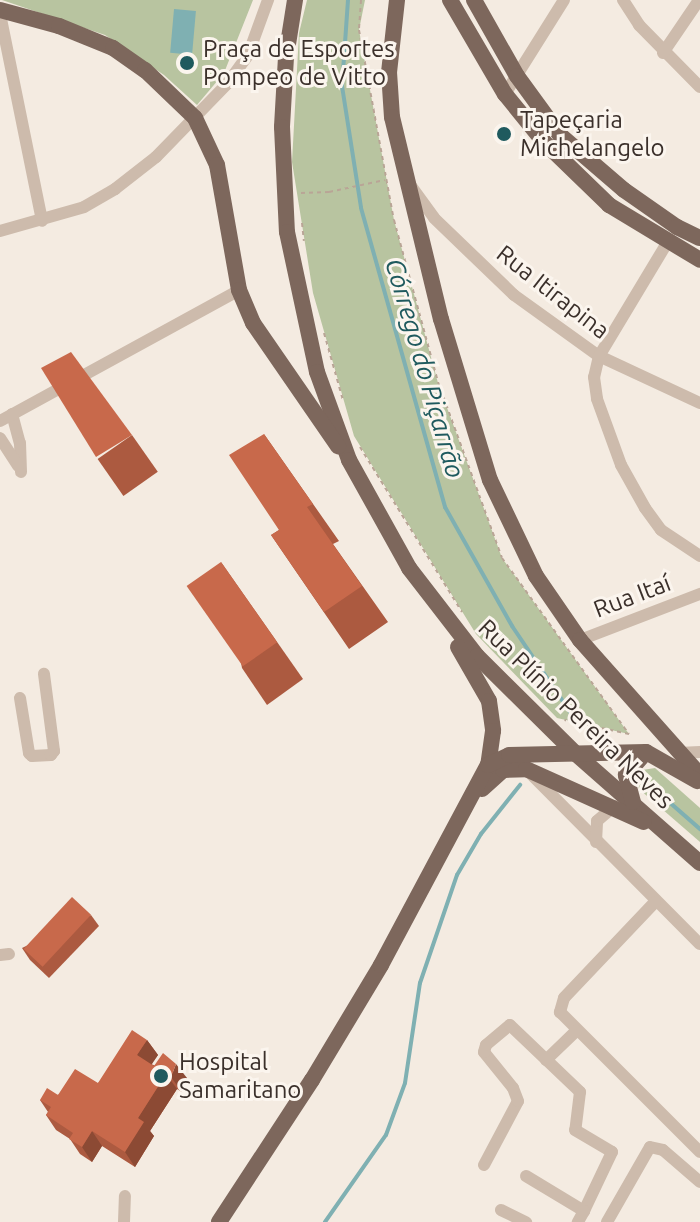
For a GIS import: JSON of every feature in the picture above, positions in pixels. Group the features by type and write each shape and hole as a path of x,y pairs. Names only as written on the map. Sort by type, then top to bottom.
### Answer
{"main road":[{"name":"Rua Plínio Pereira Neves","path":"295,0 286,57 282,127 287,232 294,280 317,372 386,531 431,601 477,656 576,754 700,863"},
{"path":"397,0 389,72 392,117 441,319 490,480 536,576 580,640 700,774"},
{"path":"450,0 505,94 577,176 609,205 667,243 700,260"},
{"path":"474,0 517,76 560,135 584,160 677,227 700,238"},
{"path":"0,12 59,26 113,48 145,70 195,118 217,165 239,290 253,323 354,455"},
{"path":"219,1222 328,1055 469,806 488,765 493,731 489,701 431,601"},
{"path":"488,765 509,755 646,752 700,783"},
{"path":"635,806 626,786 626,775 646,752"},
{"path":"469,806 496,774 511,769 526,769 614,806 683,848"}],"street":[{"path":"0,231 84,207 115,189 156,157 195,118 248,55 268,0"},
{"path":"505,94 564,0"},
{"path":"623,0 663,53 700,87"},
{"path":"663,53 699,0"},
{"path":"0,12 42,221"},
{"name":"Rua Itirapina","path":"406,180 434,218 483,268 599,356 700,403"},
{"path":"667,243 599,356 594,377 597,399 621,465 661,530 700,556"},
{"path":"0,438 21,472 20,443 6,418 239,290"},
{"name":"Rua Itaí","path":"580,640 700,594"},
{"path":"20,698 29,753 32,756 51,755 54,751 44,674"},
{"path":"679,753 700,752"},
{"path":"526,769 700,944"},
{"path":"596,842 597,821 614,806"},
{"path":"655,902 564,998 560,1006 564,1019 700,1152"},
{"path":"484,1165 518,1101 513,1088 485,1056 486,1045 510,1025 580,1092 575,1130 613,1154 581,1216 526,1176"},
{"path":"546,1060 576,1031"},
{"path":"607,1222 650,1147 663,1150 700,1182"},
{"path":"124,1222 125,1196"},
{"path":"501,1210 526,1222"}],"path":[{"path":"361,0 359,30 387,180 438,382 502,558 629,734 557,718"},
{"path":"297,193 329,192 387,180"},
{"path":"301,221 306,250"},
{"path":"297,226 299,240"},
{"path":"321,321 346,408"},
{"path":"318,333 321,345"},
{"path":"354,436 468,621"}],"green space":[{"name":"Praça de Esportes Pompeo de Vitto","path":"2,0 253,0 224,73 197,105 164,75 105,35"},
{"path":"307,0 365,0 359,30 394,220 438,383 502,558 629,734 557,718 476,634 354,436 313,293 292,162 299,33"},
{"path":"655,768 700,808 700,842 639,789 636,771"}],"water":[{"path":"174,9 196,11 192,55 170,53"}],"building":[{"path":"71,352 132,435 96,457 41,368"},
{"path":"264,434 313,504 307,507 362,586 324,612 271,535 279,530 229,455"},
{"path":"221,562 277,642 243,666 187,586"},
{"path":"72,897 91,915 43,967 24,949"},
{"path":"132,1030 147,1040 137,1055 154,1066 163,1053 176,1064 171,1077 166,1074 138,1118 144,1122 125,1152 92,1131 82,1147 69,1139 73,1133 46,1115 51,1107 40,1100 47,1088 58,1095 75,1069 98,1083"}],"waterway":[{"name":"Córrego do Piçarrão","path":"348,0 342,86 361,208 445,507 512,626 570,712"},
{"name":"Córrego do Piçarrão","path":"325,1222 386,1135 405,1083 420,983 457,875 481,834 520,785"},
{"path":"652,787 700,829"}],"place":[{"name":"Praça de Esportes Pompeo de Vitto","path":"187,63"},
{"name":"Tapeçaria Michelangelo","path":"504,134"},
{"name":"Hospital Samaritano","path":"161,1076"}]}
